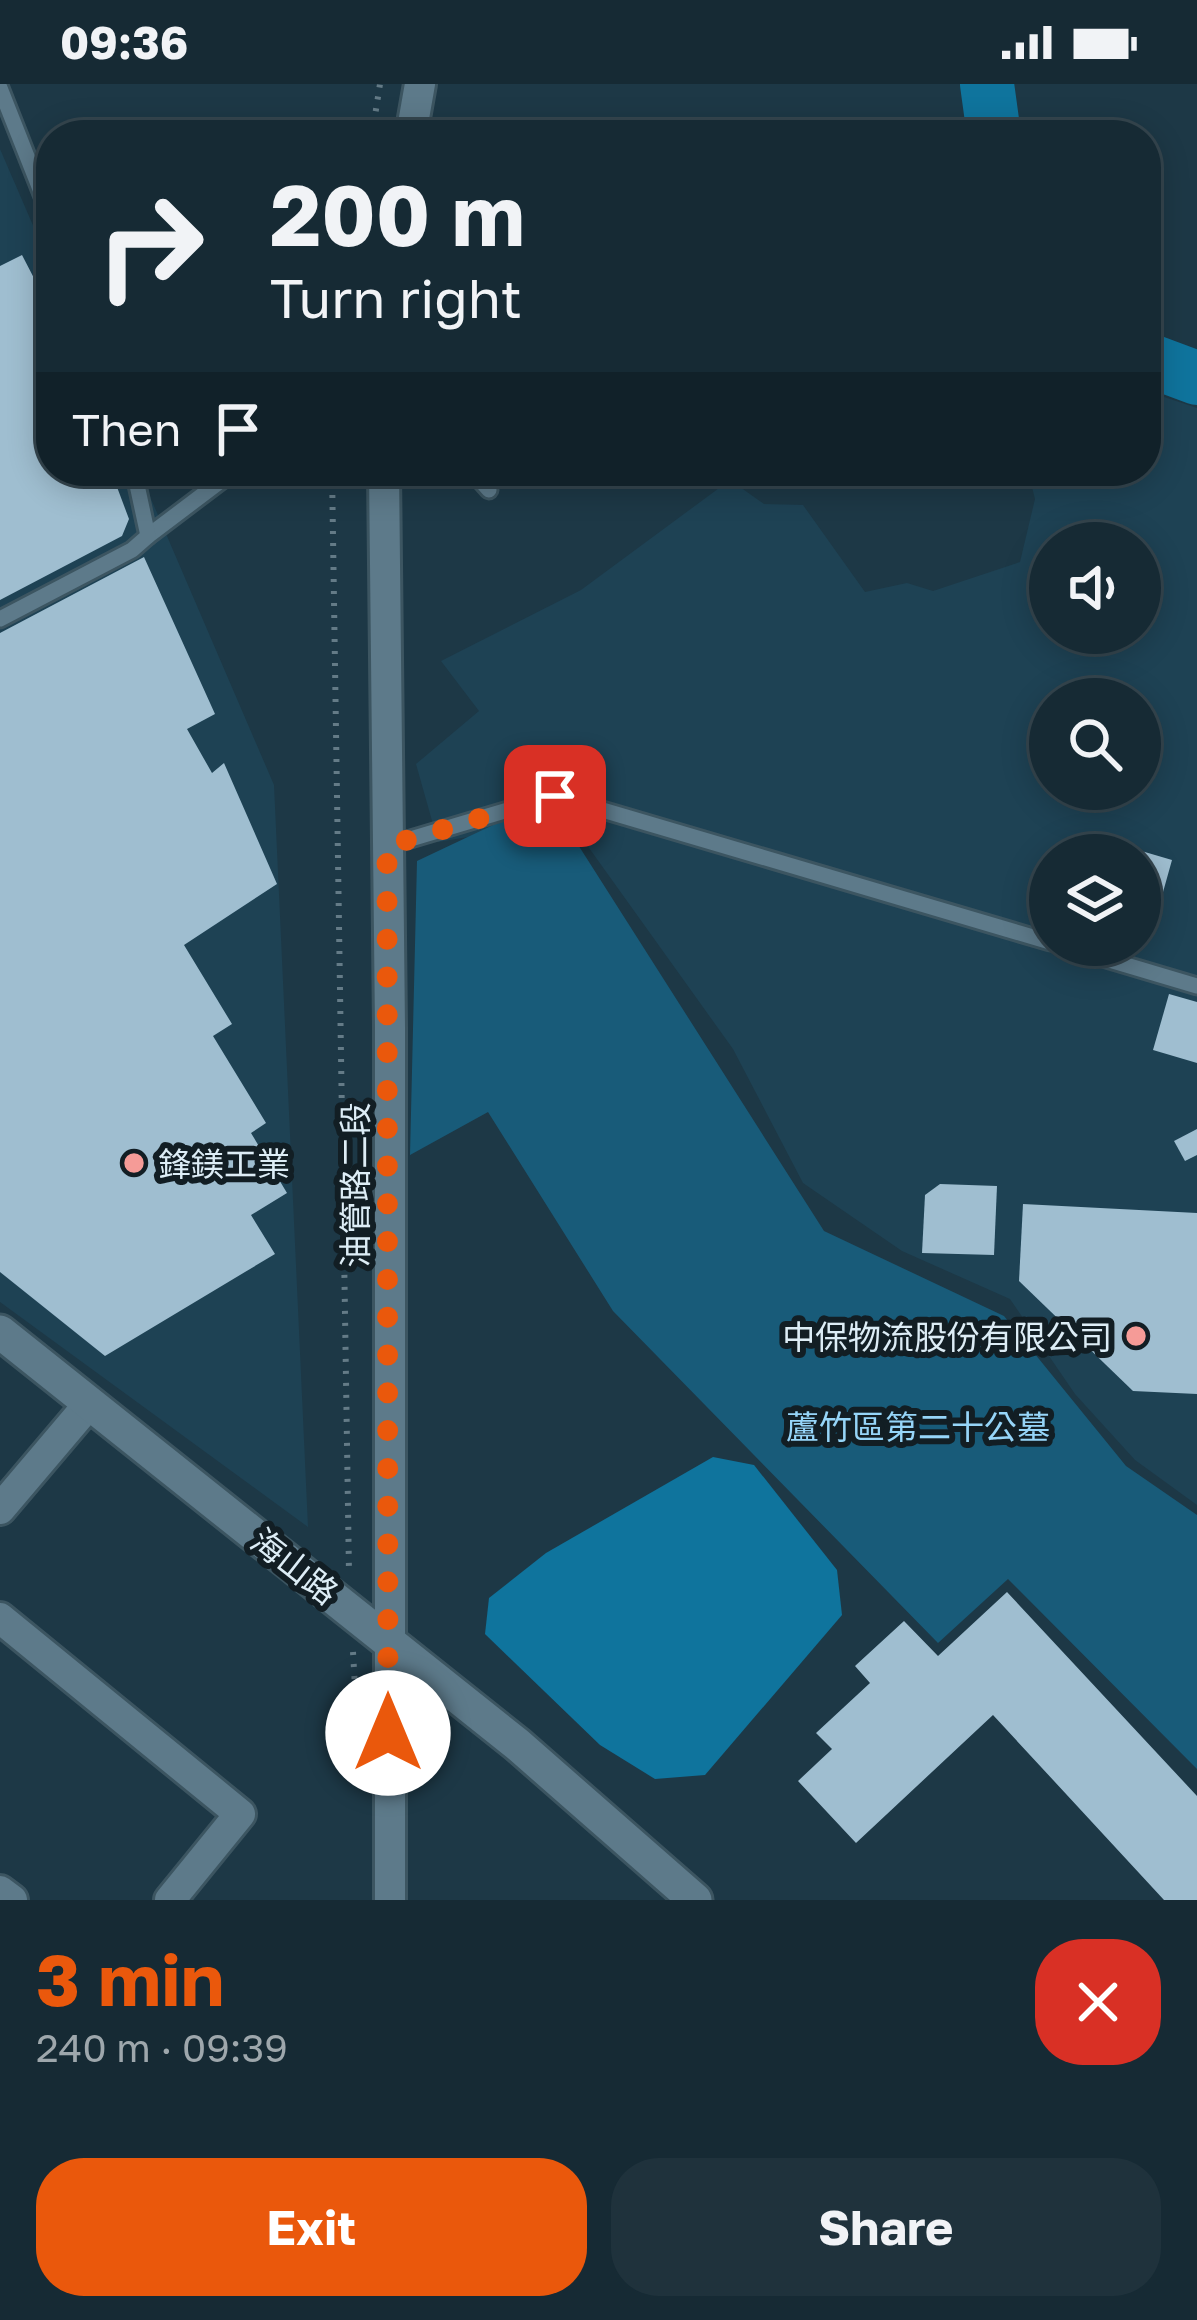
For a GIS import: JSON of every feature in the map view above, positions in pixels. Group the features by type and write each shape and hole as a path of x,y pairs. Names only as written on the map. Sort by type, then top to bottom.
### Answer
{"main road":[{"name":"海山路","path":"0,1332 517,1744 695,1900"}],"street":[{"path":"414,120 420,84"},
{"name":"油管路二段","path":"384,486 389,1900"},
{"path":"0,1509 89,1404"},
{"path":"0,1618 239,1814 170,1900"},
{"path":"0,1891 12,1900"}],"lane":[{"path":"0,88 36,179"},
{"path":"138,486 148,536"},
{"path":"0,619 132,550 214,486"},
{"path":"485,486 489,490"},
{"path":"387,846 555,796 1029,937"},
{"path":"1130,966 1197,986"}],"path":[{"path":"374,120 380,84"},
{"path":"332,486 350,1610 358,1725"}],"shaded area":[{"path":"0,149 36,232 36,486 145,486 274,785 308,1527 0,1302"},
{"path":"1161,396 1197,408 1197,1505 1135,1460 1075,1394 1010,1299 902,1251 803,1183 733,1049 569,820 438,842 416,764 479,711 441,661 581,590 722,486 738,486 764,504 803,505 865,592 907,583 933,591 1020,562 1029,524 1029,654 1161,654 1161,522 1030,522 1035,499 1032,486 1161,486"},
{"path":"713,1457 754,1465 837,1570 842,1615 705,1775 655,1779 600,1745 485,1634 489,1598 546,1553"}],"green space":[{"name":"蘆竹區第二十公墓","path":"527,809 561,818 824,1231 1004,1316 1126,1466 1197,1515 1197,1769 1008,1579 938,1643 613,1311 488,1112 410,1155 417,861"}],"building":[{"path":"22,255 36,282 36,486 117,486 129,519 122,536 0,600 0,266"},
{"path":"144,557 215,714 187,729 212,773 224,763 277,884 184,945 232,1024 213,1036 266,1123 251,1133 287,1193 251,1215 275,1254 105,1356 0,1272 0,633"},
{"path":"1161,857 1172,860 1161,899"},
{"path":"1169,994 1197,1002 1197,1063 1153,1050"},
{"path":"1197,1129 1197,1155 1185,1161 1174,1141"},
{"path":"940,1184 997,1186 994,1255 922,1253 925,1195"},
{"name":"中保物流股份有限公司","path":"1023,1204 1197,1213 1197,1394 1133,1391 1019,1281"},
{"path":"1007,1592 1197,1796 1197,1900 1164,1900 993,1715 856,1843 798,1781 832,1749 816,1733 870,1683 855,1666 904,1621 938,1656"}],"waterway":[{"path":"987,84 992,120"},
{"path":"1161,365 1197,378"}],"place":[{"name":"鋒鎂工業","path":"134,1163"},
{"name":"中保物流股份有限公司","path":"1136,1336"}],"route":[{"path":"388,1733 387,846 555,796"}]}
